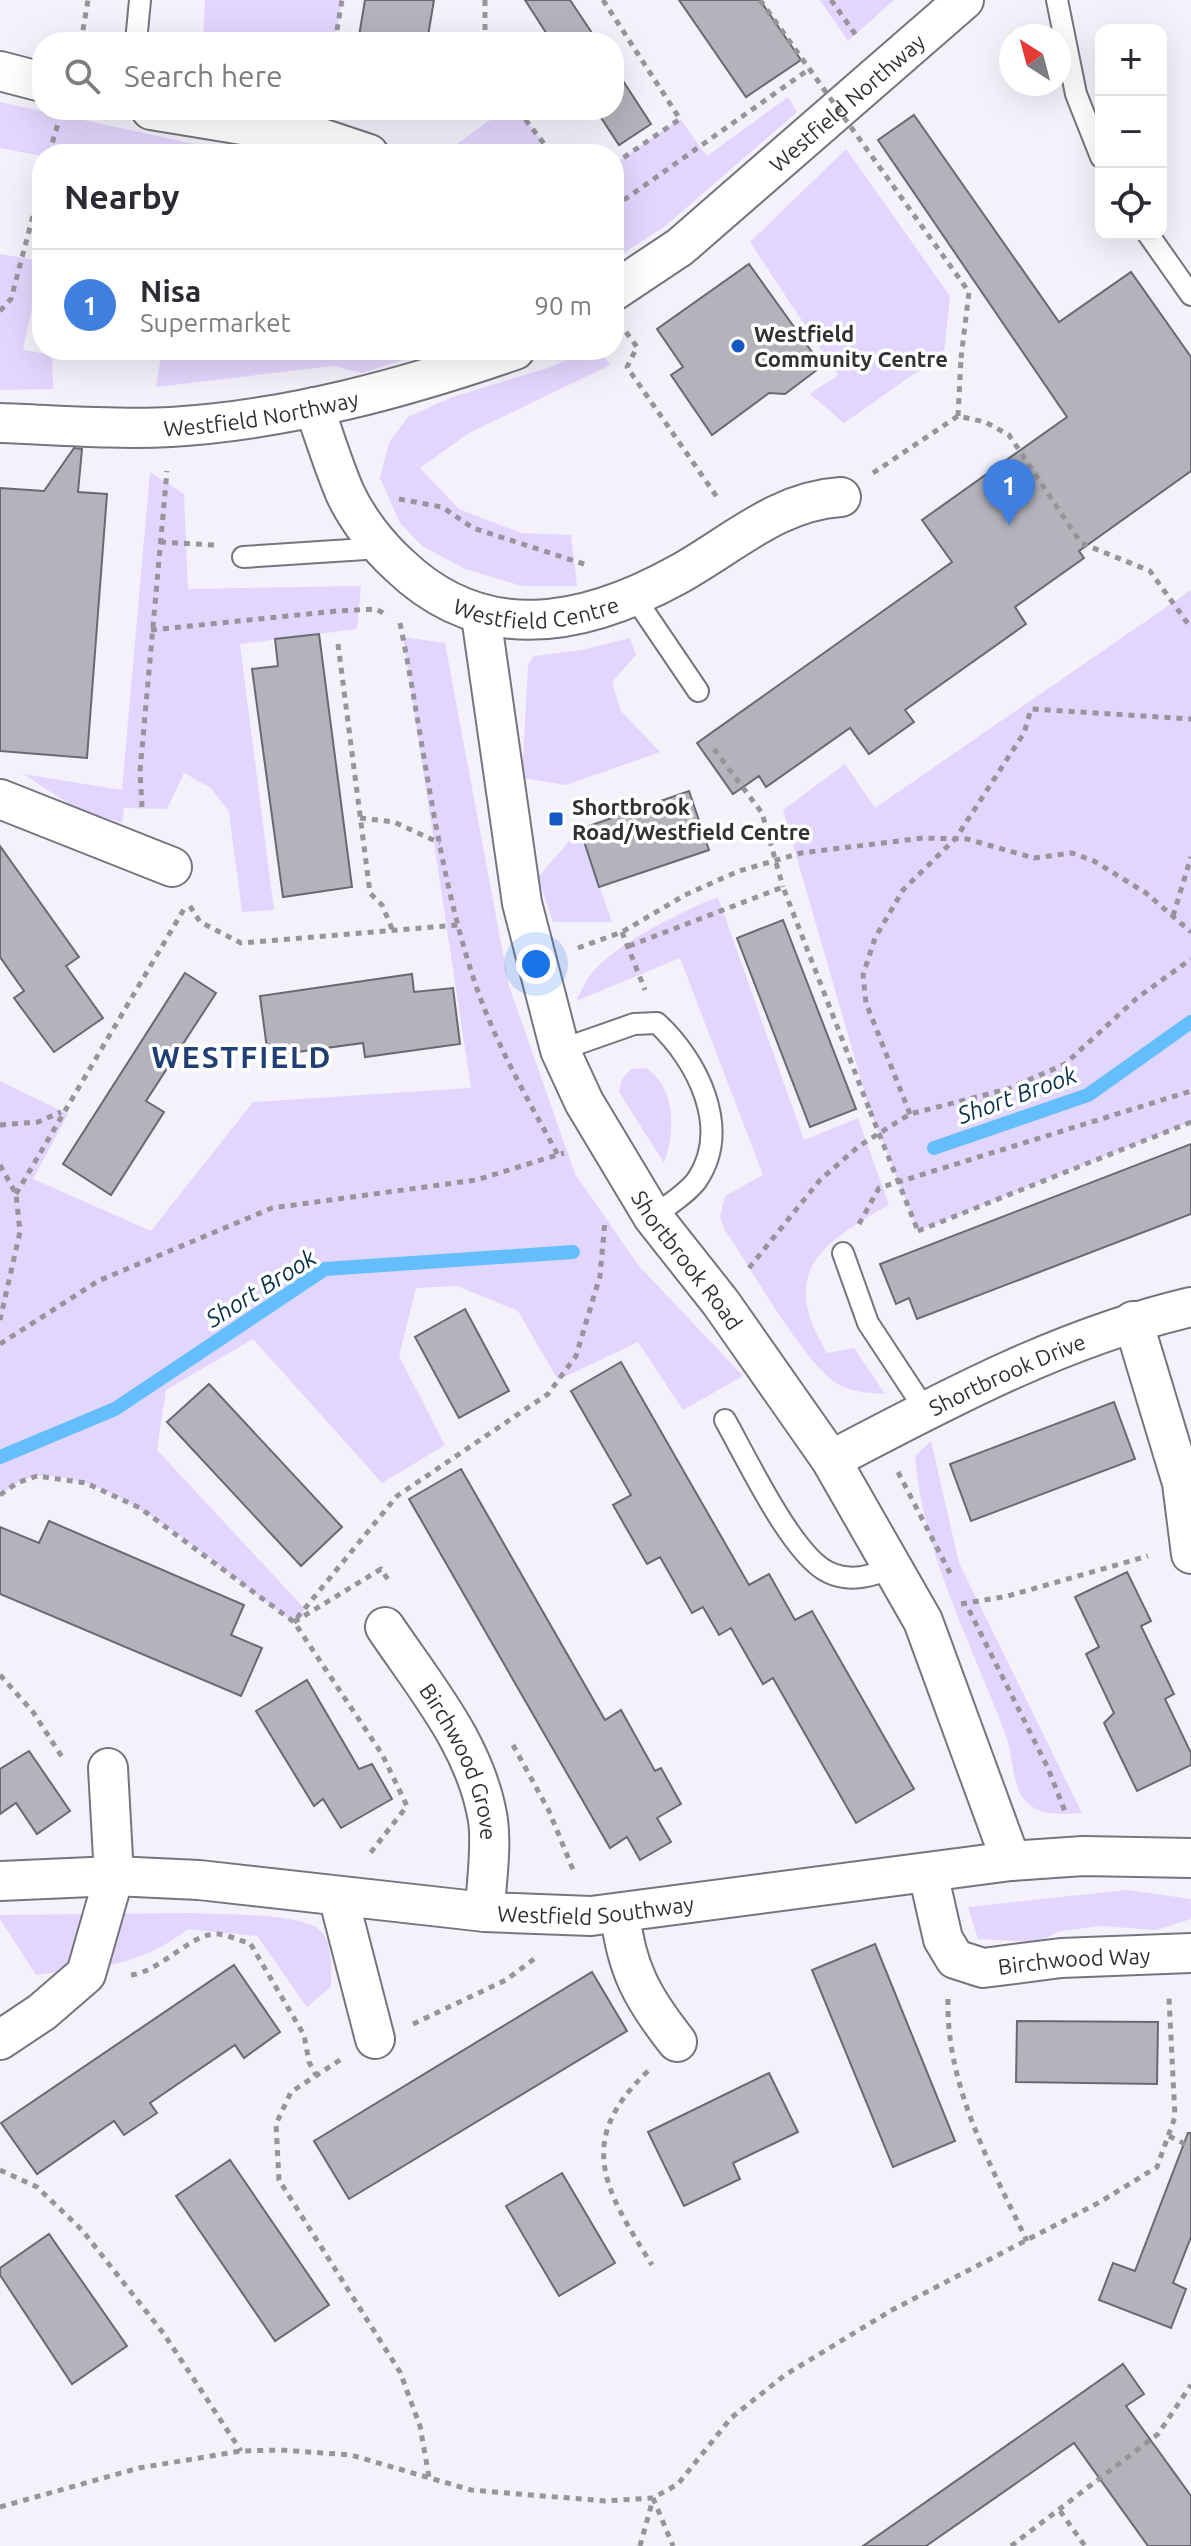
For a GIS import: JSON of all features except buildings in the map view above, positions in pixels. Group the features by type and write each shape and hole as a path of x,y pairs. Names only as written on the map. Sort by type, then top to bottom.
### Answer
{"street":[{"name":"Westfield Northway","path":"624,302 680,247 964,0"},
{"path":"0,71 32,79"},
{"path":"212,120 321,138 339,144"},
{"name":"Westfield Northway","path":"0,423 171,427 314,407 435,378 486,360"},
{"name":"Westfield Centre","path":"314,407 346,495 381,548 418,583 481,616 538,621 578,615 635,598 782,510 813,499 841,497"},
{"name":"Shortbrook Road","path":"481,616 522,903 535,963 560,1050 607,1140 653,1217 721,1303 831,1460 923,1621 1011,1861"},
{"path":"0,799 172,867"},
{"name":"Shortbrook Drive","path":"831,1460 1021,1364 1133,1321 1191,1307"},
{"path":"1133,1321 1182,1483 1189,1550"},
{"name":"Birchwood Grove","path":"385,1627 458,1735 478,1781 489,1823 485,1912"},
{"path":"0,2040 42,2012 86,1974 114,1876 90,1771"},
{"name":"Westfield Southway","path":"0,1881 114,1876 199,1880 485,1912 606,1914 1011,1861 1083,1856 1191,1858"},
{"path":"928,1873 943,1939 955,1959"},
{"path":"338,1896 375,2039"},
{"path":"606,1914 639,1988 677,2042"},
{"name":"Birchwood Way","path":"955,1959 983,1968 1061,1958 1180,1953"}],"lane":[{"path":"137,32 140,0"},
{"path":"1057,0 1076,94 1095,142"},
{"path":"1152,240 1191,295"},
{"path":"243,557 381,548"},
{"path":"635,598 698,691"},
{"path":"560,1050 634,1024 657,1023 690,1060 703,1086 713,1138 697,1181 653,1217"},
{"path":"843,1253 868,1323 926,1411"},
{"path":"725,1420 799,1547 827,1572 862,1579 893,1568"}],"path":[{"path":"83,32 88,0"},
{"path":"337,32 342,0"},
{"path":"485,0 485,32"},
{"path":"603,0 624,32"},
{"path":"760,0 969,292 958,416"},
{"path":"624,32 680,119 624,157"},
{"path":"624,200 808,70"},
{"path":"52,144 61,120"},
{"path":"526,120 544,144"},
{"path":"0,311 11,299 32,220"},
{"path":"624,320 637,347 627,367 743,533"},
{"path":"841,497 958,416 985,422 1009,435 1081,543 1150,571 1191,628"},
{"path":"171,427 139,795 146,820 172,867"},
{"path":"346,495 442,507 473,528 592,567 635,598"},
{"path":"160,542 211,544 243,557"},
{"path":"418,583 400,623 458,925 474,981 511,1071 558,1155"},
{"path":"151,630 376,609 400,623"},
{"path":"338,644 370,893 382,905 393,931"},
{"path":"910,1114 866,1003 863,975 875,938 903,890 956,838 1024,733 1031,709 1191,719"},
{"path":"714,749 762,813 783,887 918,1231 1191,1122"},
{"path":"360,818 394,822 440,843"},
{"path":"535,963 622,932 685,895 739,871 801,853 923,838 956,838 1034,858 1072,853 1094,861 1146,893 1191,932"},
{"path":"1173,916 1191,857"},
{"path":"629,946 783,887"},
{"path":"16,1194 187,903 200,922 241,943 458,925"},
{"path":"622,932 657,1023"},
{"path":"721,1303 820,1180 859,1146 910,1114 1008,1089 1065,1064 1137,998 1191,959"},
{"path":"843,1253 879,1188 1191,1091"},
{"path":"0,1125 38,1122 63,1112"},
{"path":"0,1344 98,1281 272,1208 476,1180 607,1140"},
{"path":"0,1165 16,1194 20,1232 0,1320"},
{"path":"294,1622 397,1496 548,1394 576,1356 600,1276 606,1216"},
{"path":"879,1435 950,1574"},
{"path":"0,1495 17,1483 37,1476 86,1483 140,1508 294,1622 382,1754 407,1806 338,1896"},
{"path":"923,1621 964,1602 1008,1596 1189,1550"},
{"path":"964,1602 1047,1766 1083,1856"},
{"path":"0,1675 90,1771"},
{"path":"429,2477 420,2426 400,2372 279,2180 276,2124 291,2092 316,2075 375,2039 449,2009 506,1980 606,1914"},
{"path":"86,1974 135,1976 167,1962 195,1939 216,1934 250,1943 304,2035 316,2075"},
{"path":"0,2507 139,2468 241,2451 351,2455 471,2490 605,2501 653,2498 678,2484 731,2418 785,2375 892,2310 1027,2241 1157,2167 1175,2117 1180,1953"},
{"path":"955,1959 948,1984 947,2036 958,2087 1027,2241"},
{"path":"652,2265 606,2181 602,2155 607,2127 626,2092 677,2042"},
{"path":"1169,2136 1191,2147"},
{"path":"0,2170 37,2187 82,2230 164,2334 241,2451"},
{"path":"1011,2546 1158,2434 1191,2385"},
{"path":"640,2546 653,2498"},
{"path":"653,2498 673,2546"},
{"path":"1060,2511 1085,2546"}],"shaded area":[{"path":"205,0 342,0 337,32 203,32"},
{"path":"820,0 894,0 848,41"},
{"path":"788,97 797,112 664,227 624,253 624,157 680,119 707,156"},
{"path":"0,102 32,109 32,120 83,120 194,144 32,144 32,154 0,148"},
{"path":"490,120 526,120 544,144 457,144"},
{"path":"846,149 950,296 944,353 844,423 810,394 838,375 750,242"},
{"path":"0,254 32,259 32,308 23,350 32,352 32,360 52,360 53,389 0,390"},
{"path":"160,360 402,360 362,373 333,366 156,387"},
{"path":"566,360 607,360 610,365 469,433 420,468 459,509 521,533 571,535 577,586 522,586 465,569 422,546 400,523 380,478 389,443 408,417 452,397"},
{"path":"150,472 184,494 188,589 361,586 357,629 240,644 274,910 242,912 229,812 211,788 184,773 167,809 124,808 122,823 77,809 23,774 122,790"},
{"path":"1191,590 1191,1122 918,1231 870,1111 783,810 845,764 875,808"},
{"path":"403,637 445,643 509,986 575,1174 639,1266 743,1376 683,1410 638,1342 558,1380 518,1311 457,1286 416,1288 399,1356 445,1445 382,1483 253,1339 166,1390 157,1450 305,1609 294,1622 172,1530 103,1490 70,1478 38,1476 23,1480 0,1495 0,1081 68,1114 33,1179 151,1231 253,1102 471,1088"},
{"path":"630,638 636,655 612,682 621,711 660,752 566,785 522,778 528,665 534,656 582,650"},
{"path":"580,829 612,922 553,922 538,877"},
{"path":"718,897 804,1140 858,1118 889,1205 843,1233 826,1248 814,1263 807,1281 806,1301 813,1325 827,1353 854,1348 885,1394 844,1387 818,1367 725,1230 720,1217 725,1196 763,1175 680,958 576,1001 591,974 632,940 668,919"},
{"path":"646,1068 663,1087 671,1111 670,1138 664,1163 619,1092 622,1079 631,1069"},
{"path":"931,1441 959,1563 1082,1813 1040,1811 1027,1802 1018,1790 1006,1736 951,1599 928,1529 915,1456"},
{"path":"1127,1890 1191,1899 1191,1919 1156,1930 1101,1926 1060,1931 1038,1942 978,1939 968,1907"},
{"path":"192,1913 281,1918 313,1926 322,1932 328,1944 331,1987 307,2007 257,1936 188,1929 151,1952 133,1959 36,1975 0,1919 0,1915"}],"waterway":[{"name":"Short Brook","path":"934,1148 1088,1095 1191,1022"},
{"name":"Short Brook","path":"0,1457 115,1409 325,1269 573,1252"}],"place":[{"name":"Westfield Community Centre","path":"738,346"},
{"name":"Nisa","path":"1009,525"},
{"name":"Shortbrook Road/Westfield Centre","path":"556,819"}],"district":[{"name":"WESTFIELD","path":"242,1057"}]}
